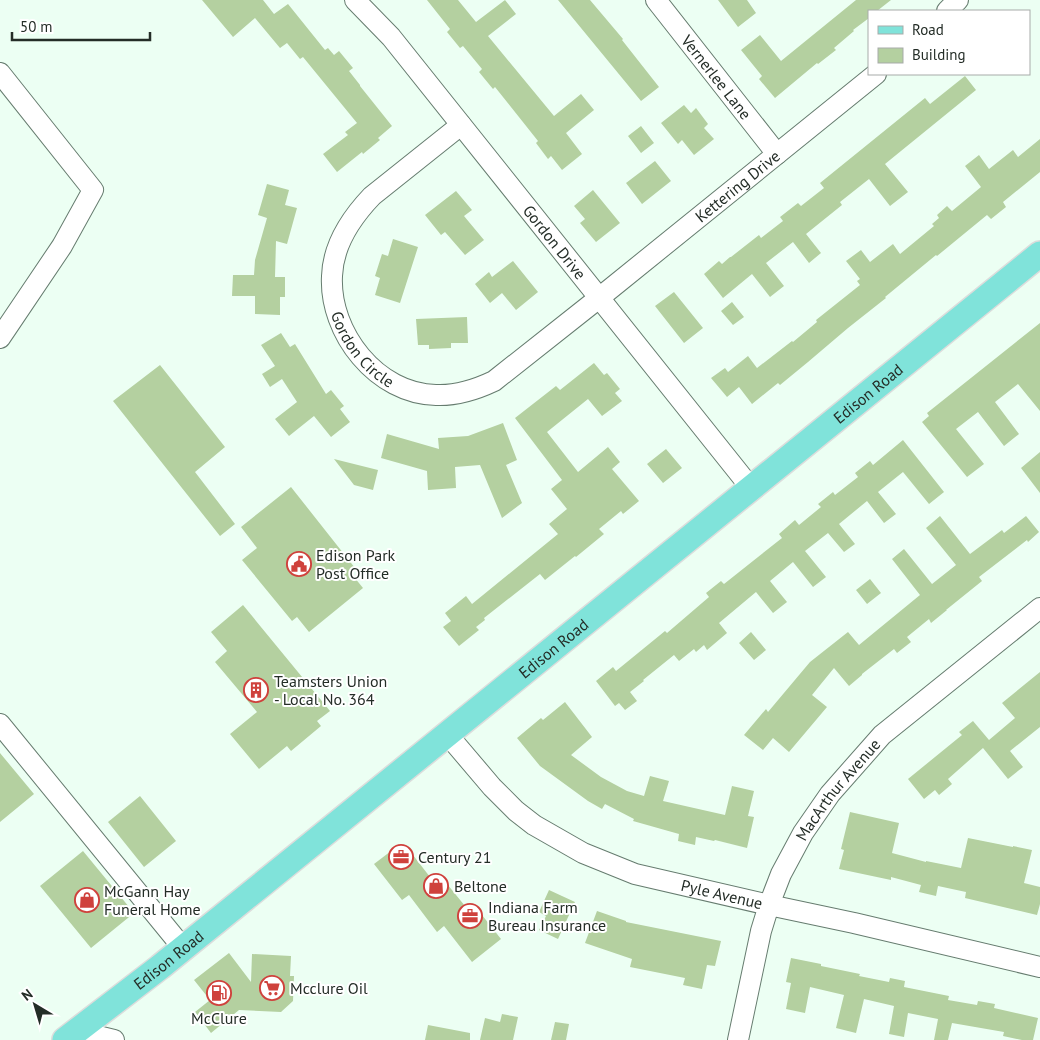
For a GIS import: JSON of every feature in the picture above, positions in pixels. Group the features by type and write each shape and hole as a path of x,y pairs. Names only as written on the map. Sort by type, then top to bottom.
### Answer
{"main road":[{"name":"Edison Road","path":"71,1035 183,948 1040,254"}],"street":[{"name":"Gordon Drive","path":"355,0 392,37 751,488"},
{"name":"Vernerlee Lane","path":"656,0 777,154"},
{"path":"0,73 93,190 62,246 0,338"},
{"name":"Kettering Drive","path":"599,298 875,75"},
{"name":"Gordon Circle","path":"461,126 372,196 359,209 343,235 335,256 332,276 333,299 340,321 362,359 383,377 414,392 456,395 475,390 494,381 599,298"},
{"name":"MacArthur Avenue","path":"738,1040 761,931 769,905 803,833 830,794 882,734 1040,608"},
{"path":"0,724 183,948"},
{"name":"Pyle Avenue","path":"447,734 492,787 534,825 583,853 635,874 1040,967"},
{"path":"71,1035 114,1040"}],"building":[{"path":"202,0 263,0 274,14 288,4 325,50 328,48 334,55 339,51 353,68 349,71 392,126 378,138 380,140 337,172 323,154 348,135 345,132 357,123 303,57 300,59 287,43 280,48 255,18 233,37"},
{"path":"427,0 458,0 476,22 505,0 516,14 488,36 554,116 581,94 594,110 566,133 582,154 562,170 551,156 548,159 536,143 538,141 495,87 493,89 479,72 482,69 463,46 460,48 447,32 450,29"},
{"path":"558,0 590,0 623,39 659,87 641,101"},
{"path":"718,0 747,0 756,13 738,27"},
{"path":"856,0 891,0 878,10 868,10 868,19 834,48 836,50 817,63 775,98 759,79 762,76 741,50 760,35 781,61"},
{"path":"965,76 976,90 885,164 908,192 890,206 869,179 840,202 842,205 806,234 821,253 809,263 793,242 766,263 784,286 770,297 752,274 723,298 704,274 719,261 722,264 759,235 761,238 783,221 780,217 798,203 801,206 824,188 820,183 925,98 930,104"},
{"path":"684,105 691,113 696,108 708,124 704,128 714,139 694,155 682,140 678,144 661,123"},
{"path":"641,126 654,143 641,153 628,136"},
{"path":"1040,139 1040,172 1003,202 1006,207 991,219 987,215 936,255 780,385 778,383 752,404 739,387 727,397 711,378 725,368 728,372 748,356 757,368 793,342 817,322 816,320 860,285 857,281 860,279 846,261 861,250 870,262 893,244 900,254 934,226 932,224 939,218 937,215 947,206 952,211 981,187 965,166 979,155 989,169 1013,150 1018,157"},
{"path":"655,161 671,181 642,204 626,183"},
{"path":"267,184 289,190 285,205 297,208 287,244 276,241 275,277 285,277 285,297 280,297 280,315 255,314 255,296 232,296 233,275 254,275 255,260 267,218 258,215"},
{"path":"593,190 620,223 596,242 580,223 585,219 574,206"},
{"path":"456,191 472,210 464,216 484,240 465,255 445,232 441,235 425,215"},
{"path":"393,239 418,247 400,303 375,295 380,278 375,276 382,254 388,256"},
{"path":"513,261 538,292 516,310 502,293 490,303 475,284 489,272 492,277"},
{"path":"674,292 703,328 684,343 655,306"},
{"path":"732,302 744,317 733,325 721,311"},
{"path":"467,317 468,343 451,343 451,348 429,349 429,345 418,345 416,319"},
{"path":"1040,323 1040,411 1018,384 995,402 1019,434 1004,446 978,412 956,429 984,464 967,477 922,422 929,416 927,413"},
{"path":"281,333 290,347 295,344 326,394 331,390 344,406 340,409 350,422 331,437 314,416 289,436 275,419 297,402 282,379 270,387 262,374 275,366 261,345"},
{"path":"594,363 604,375 607,373 620,389 615,393 622,401 602,416 588,399 547,432 578,472 608,447 620,462 612,469 639,501 623,514 621,511 599,529 604,534 576,557 545,580 540,574 484,618 485,620 476,627 479,630 459,646 443,627 451,621 445,613 466,596 472,604 558,534 549,524 567,509 551,489 562,480 515,418 556,386 560,390"},
{"path":"160,365 225,447 195,472 235,524 220,536 113,401"},
{"path":"503,423 517,460 506,465 522,503 502,518 480,465 455,467 456,488 428,490 427,471 381,458 387,434 439,449 438,438 468,436"},
{"path":"903,440 944,492 929,504 903,472 878,492 896,514 884,523 867,501 839,524 855,544 844,552 828,533 805,551 826,577 813,587 793,562 770,581 787,602 773,613 756,592 719,623 727,633 707,650 704,645 696,652 694,649 679,661 674,655 630,692 637,701 625,710 619,703 615,706 596,681 613,667 616,671 665,631 667,633 709,597 706,593 721,581 724,584 782,538 779,534 795,520 799,525 821,507 818,504 833,492 835,495 858,477 855,473 870,461 873,465"},
{"path":"666,449 682,468 663,483 647,464"},
{"path":"1040,452 1040,493 1021,468"},
{"path":"334,459 378,470 373,490 354,485"},
{"name":"Edison Park Post Office","path":"291,487 355,568 350,572 363,588 309,632 297,617 292,621 242,560 257,548 241,527"},
{"path":"940,516 970,554 1002,530 1004,533 1026,516 1039,532 979,577 982,581 931,623 929,619 907,637 911,642 897,653 894,649 849,686 834,668 812,695 827,707 789,752 773,738 763,750 744,735 766,709 768,712 810,662 848,632 859,645 920,595 892,559 904,549 932,584 956,565 926,528"},
{"path":"870,579 881,593 867,604 856,590"},
{"name":"Teamsters Union - Local No. 364","path":"243,605 330,711 317,721 321,726 291,751 287,746 259,769 230,734 257,712 215,662 227,651 211,632"},
{"path":"751,632 766,650 754,660 739,643"},
{"path":"1040,672 1040,727 1010,751 1023,767 1008,779 983,748 948,779 952,784 939,795 935,790 924,799 908,779 962,735 959,732 973,721 989,740 1015,718 1002,703"},
{"path":"565,702 592,737 571,755 601,777 627,791 644,796 650,776 669,781 663,801 725,815 732,786 754,791 748,816 754,817 747,848 696,837 695,845 678,841 679,834 633,821 634,819 605,804 602,809 540,766 517,738 541,718 543,720"},
{"path":"0,753 34,794 0,822"},
{"path":"140,796 176,841 144,867 108,822"},
{"path":"850,812 899,823 892,853 926,862 961,868 968,838 1032,850 1024,883 1040,887 1040,904 1037,915 965,898 966,892 938,886 936,896 919,892 921,885 891,877 891,880 839,869 844,850 841,849"},
{"path":"395,848 409,850 430,877 443,879 465,906 478,910 501,939 472,962 444,926 437,932 409,895 402,900 374,864"},
{"name":"McGann Hay Funeral Home","path":"83,851 134,913 91,948 40,886"},
{"path":"549,890 575,902 558,939 539,930 546,916 539,912"},
{"path":"597,911 626,922 721,941 715,966 707,965 702,989 683,985 685,978 630,967 632,959 585,943"},
{"path":"229,953 251,982 252,954 291,956 290,976 294,976 293,1001 281,1012 239,1010 211,1033 195,1012 210,1000 194,980"},
{"path":"791,958 860,974 859,976 889,982 890,978 905,981 904,987 949,996 948,1000 977,1005 978,1001 995,1004 994,1008 1038,1018 1033,1040 1022,1040 1003,1036 1004,1032 952,1023 948,1040 934,1040 938,1019 908,1013 904,1037 889,1034 894,1006 864,999 856,1033 836,1028 844,995 810,987 805,1013 786,1009 791,983 786,982"},
{"path":"502,1014 518,1017 513,1040 480,1040 485,1018 500,1022"},
{"path":"555,1022 569,1024 566,1040 551,1040"},
{"path":"428,1025 470,1033 470,1040 425,1040"}],"place":[{"name":"Edison Park Post Office","path":"299,564"},
{"name":"Teamsters Union - Local No. 364","path":"256,690"},
{"name":"Century 21","path":"401,857"},
{"name":"Beltone","path":"436,886"},
{"name":"McGann Hay Funeral Home","path":"87,900"},
{"name":"Indiana Farm Bureau Insurance","path":"470,916"},
{"name":"Mcclure Oil","path":"272,988"},
{"name":"McClure","path":"219,993"}]}
